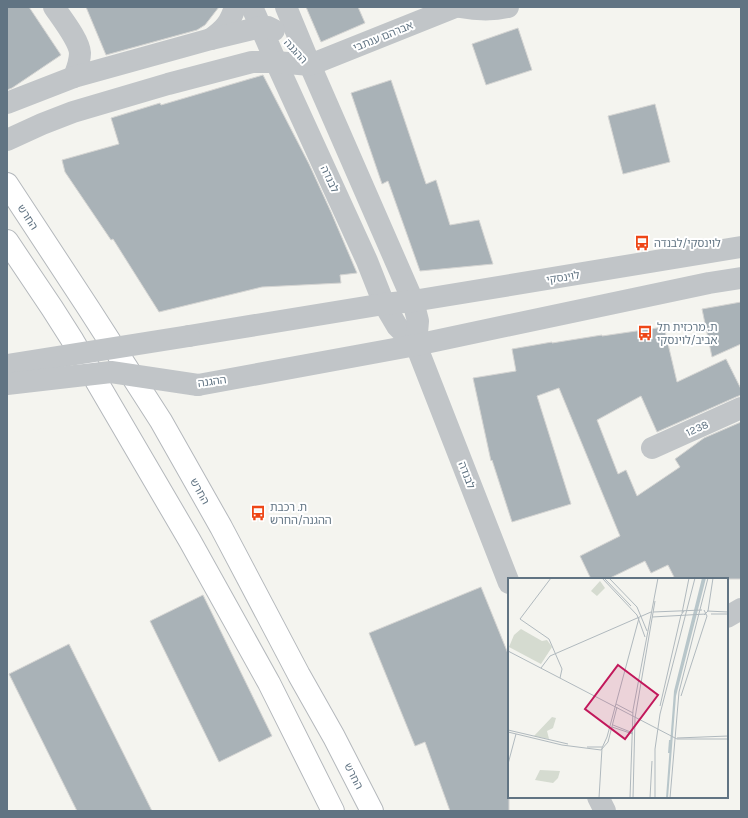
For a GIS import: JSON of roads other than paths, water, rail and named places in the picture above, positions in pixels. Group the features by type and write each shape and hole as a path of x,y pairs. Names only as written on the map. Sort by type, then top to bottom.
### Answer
{"main road":[{"name":"החרש","path":"7,184 161,421 221,527 372,811"},
{"path":"7,241 73,341 190,541 269,683 333,811"}],"street":[{"path":"54,7 77,41 80,52 79,64 74,77"},
{"path":"211,39 222,31 230,21 235,7"},
{"name":"לבנדה","path":"252,7 367,261 384,304 397,326 416,345 508,580"},
{"name":"לבנדה","path":"286,7 413,301 418,321 416,345"},
{"name":"אברהם ענתבי","path":"310,65 455,7"},
{"path":"460,7 486,11 508,7"},
{"path":"7,103 74,77 211,39 261,27"},
{"name":"ההגנה","path":"261,27 268,27 279,33 290,42 310,65"},
{"name":"ההגנה","path":"7,140 73,112 168,84 252,62 276,62 310,65"},
{"name":"לוינסקי","path":"384,304 413,301 741,247"},
{"path":"338,312 356,299 364,282 367,261"},
{"path":"416,345 709,283 741,278"},
{"path":"7,364 384,304"},
{"name":"ההגנה","path":"7,384 111,372 198,385 416,345"},
{"name":"1238","path":"652,448 741,408"},
{"path":"728,616 741,609"},
{"path":"598,798 605,811"}],"place":[{"name":"לוינסקי/לבנדה","path":"642,243"},
{"name":"ת. מרכזית תל אביב/לוינסקי","path":"645,333"},
{"name":"ת. רכבת ההגנה/החרש","path":"258,513"}]}
